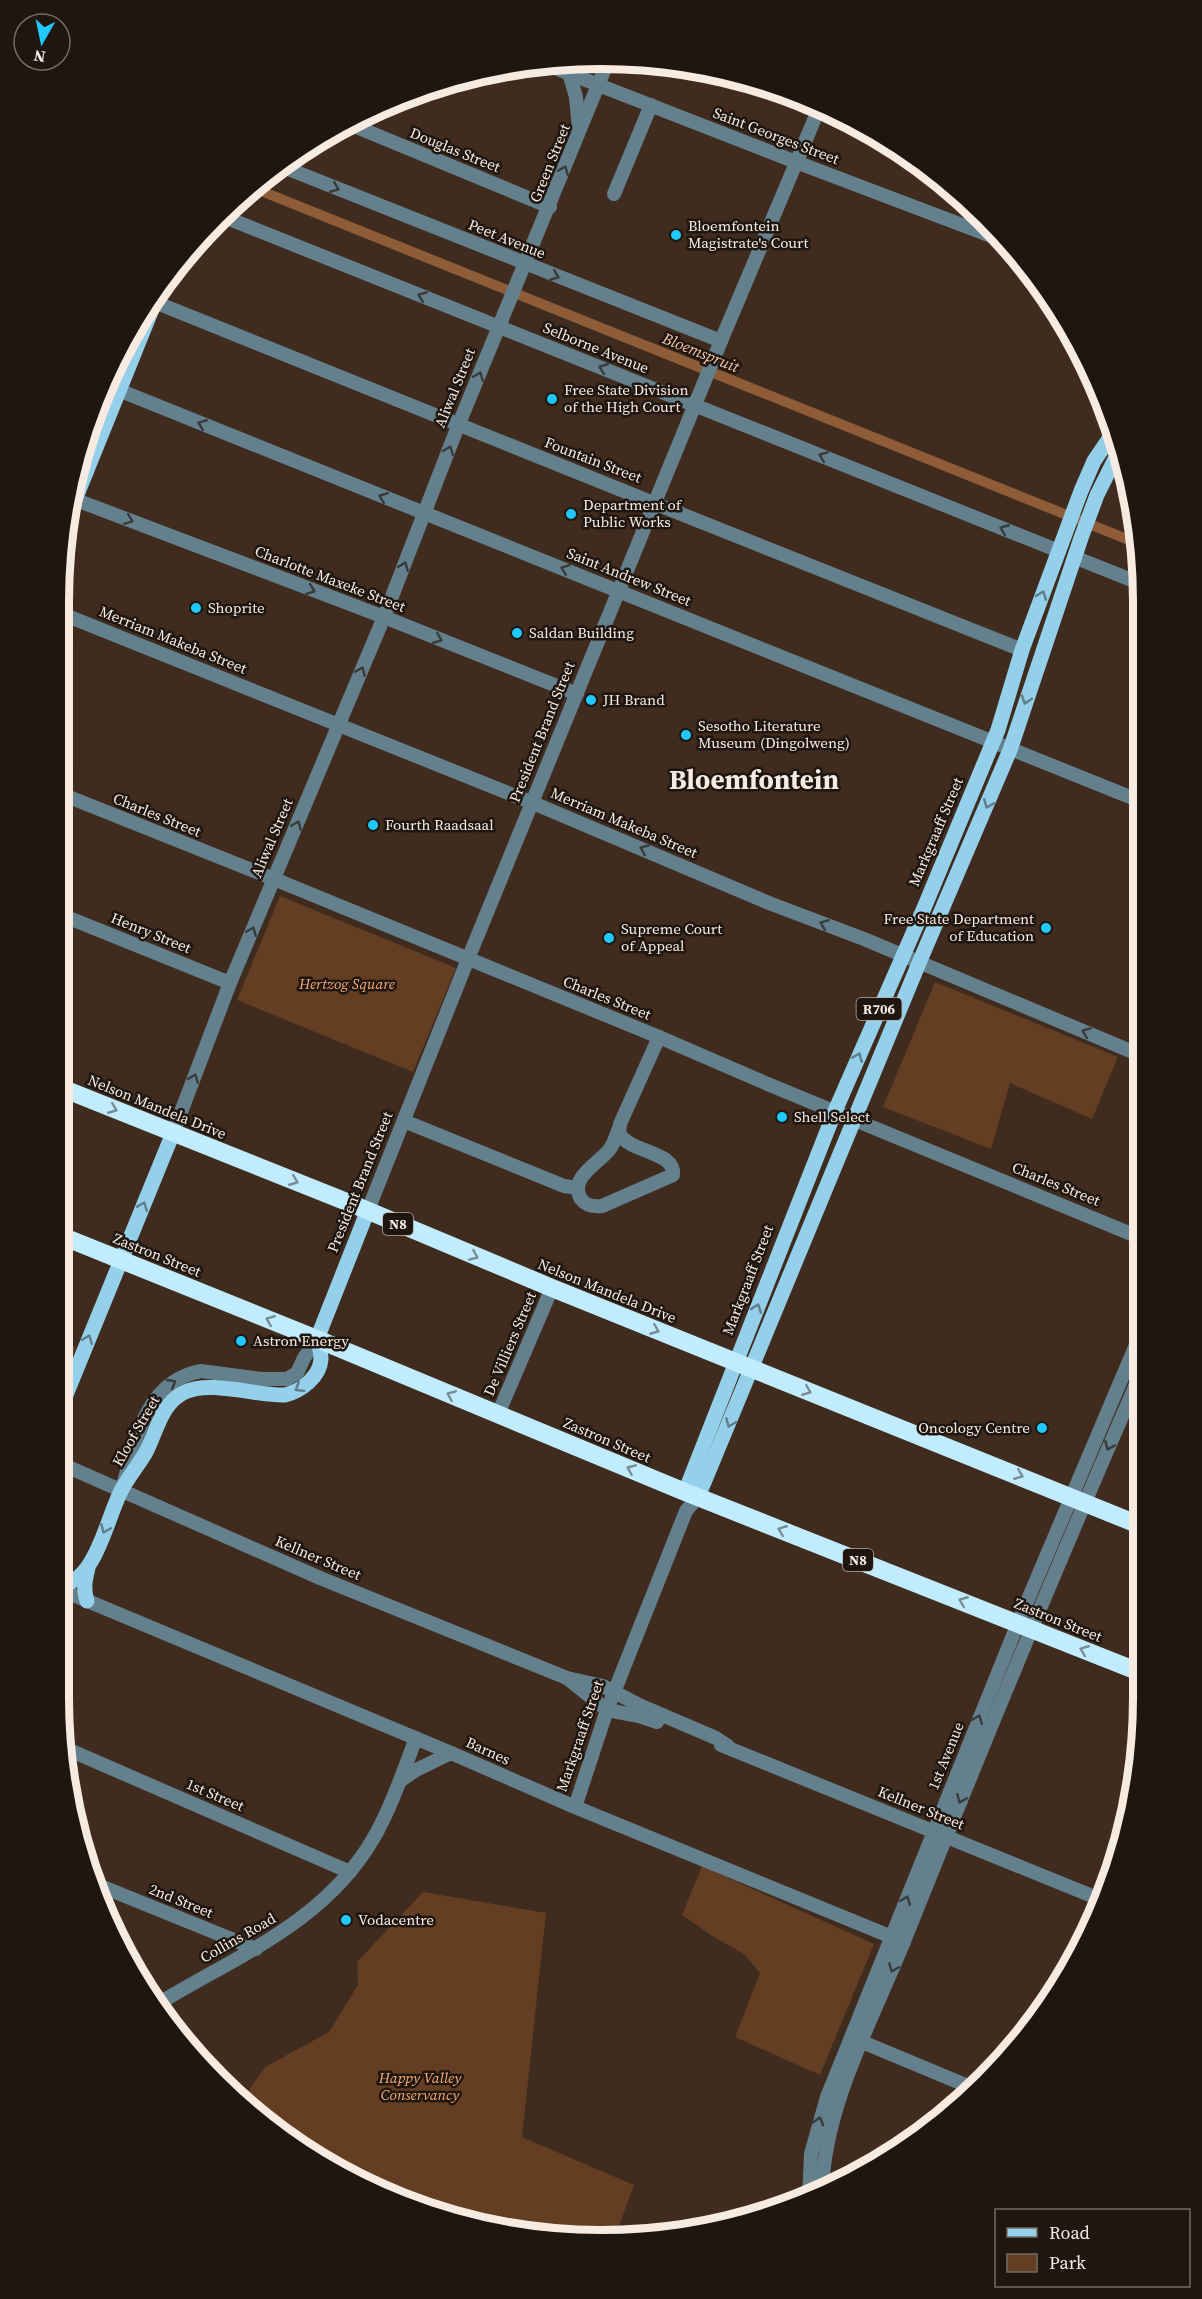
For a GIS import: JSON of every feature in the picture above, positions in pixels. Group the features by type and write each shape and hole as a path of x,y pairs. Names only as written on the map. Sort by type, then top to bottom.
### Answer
{"highway":[{"name":"Nelson Mandela Drive","path":"69,1091 368,1210 552,1288 1133,1522"},
{"name":"Zastron Street","path":"69,1239 692,1494 1133,1669"}],"main road":[{"path":"93,442 111,394"},
{"name":"Markgraaff Street","path":"744,1366 835,1111 992,742 1022,650 1081,491 1094,461 1108,440"},
{"name":"Markgraaff Street","path":"692,1494 744,1366 855,1119 1010,750 1074,557 1097,495 1114,461"},
{"path":"1022,650 1042,650"},
{"name":"Aliwal Street","path":"69,1387 173,1133"},
{"name":"President Brand Street","path":"318,1339 368,1210"},
{"name":"Kloof Street","path":"121,1490 146,1452 162,1414 173,1400 186,1392 200,1388 271,1396 296,1392 311,1381 321,1360 318,1339"},
{"path":"87,1601 84,1582 88,1568 121,1490"},
{"path":"69,1583 88,1568"}],"street":[{"name":"Green Street","path":"520,278 605,69"},
{"name":"Saint Georges Street","path":"562,70 984,232"},
{"path":"569,73 576,97 579,134"},
{"path":"614,194 651,105"},
{"name":"President Brand Street","path":"368,1210 655,502 816,114"},
{"name":"Douglas Street","path":"359,128 550,207"},
{"name":"Peet Avenue","path":"290,170 721,341"},
{"name":"Selborne Avenue","path":"231,219 501,321 1059,550"},
{"name":"Aliwal Street","path":"173,1133 230,983 384,617 458,426 520,278"},
{"name":"Fountain Street","path":"160,304 458,426 655,502 1022,650"},
{"name":"Saint Andrew Street","path":"114,387 1133,798"},
{"name":"Charlotte Maxeke Street","path":"78,501 384,617 577,694"},
{"path":"1074,557 1132,580"},
{"name":"Merriam Makeba Street","path":"69,617 533,802 769,903 864,939 1133,1052"},
{"name":"Charles Street","path":"69,798 274,879 1133,1234"},
{"name":"Henry Street","path":"69,918 230,983"},
{"path":"619,1128 621,1137 630,1145 666,1159 673,1167 673,1174 595,1207 583,1202 579,1194 579,1183 585,1173 610,1149 619,1128 659,1037"},
{"path":"404,1121 564,1186 578,1188"},
{"path":"1112,1225 1133,1227"},
{"path":"1112,1225 1133,1242"},
{"name":"De Villiers Street","path":"498,1414 552,1288"},
{"name":"Kloof Street","path":"121,1490 133,1450 154,1400 162,1389 192,1372 201,1371 261,1379 287,1379 297,1373 304,1358 318,1339"},
{"name":"1st Avenue","path":"811,2187 818,2155 836,2112 856,2040 1078,1500 1133,1354"},
{"name":"1st Avenue","path":"1078,1500 1133,1389"},
{"path":"91,1477 113,1476 133,1450"},
{"name":"Kellner Street","path":"69,1467 320,1578 567,1678 594,1683 614,1691 639,1705 716,1738 728,1746"},
{"name":"Markgraaff Street","path":"574,1807 606,1710 692,1494"},
{"name":"Barnes","path":"69,1592 574,1807 898,1940"},
{"name":"Kellner Street","path":"567,1678 606,1710 639,1716 698,1739 728,1746 1095,1897"},
{"name":"Collins Road","path":"164,2001 256,1949 291,1926 350,1872 373,1839 400,1781 416,1738"},
{"name":"1st Street","path":"72,1751 350,1872"},
{"path":"400,1781 416,1770 451,1753"},
{"name":"2nd Street","path":"104,1887 256,1949"},
{"path":"856,2040 965,2085"},
{"name":"1st Avenue","path":"818,2155 821,2182"}],"green space":[{"name":"Hertzog Square","path":"280,896 456,968 413,1072 237,1000"},
{"path":"935,982 1118,1057 1092,1119 1010,1083 991,1149 883,1107"},
{"path":"69,1344 76,1347 69,1364"},
{"path":"702,1866 874,1944 820,2075 735,2037 760,1973 744,1954 682,1915"},
{"name":"Happy Valley Conservancy","path":"423,1892 546,1913 522,2137 634,2185 618,2230 566,2229 497,2220 463,2212 397,2190 335,2159 305,2140 246,2094 265,2067 329,2032 358,1985 357,1962"}],"waterway":[{"name":"Bloemspruit","path":"262,191 1129,540"}],"place":[{"name":"Bloemfontein Magistrate's Court","path":"676,235"},
{"name":"Free State Division of the High Court","path":"552,399"},
{"name":"Department of Public Works","path":"571,514"},
{"name":"Shoprite","path":"196,608"},
{"name":"Saldan Building","path":"517,633"},
{"name":"JH Brand","path":"591,700"},
{"name":"Sesotho Literature Museum (Dingolweng)","path":"686,735"},
{"name":"Fourth Raadsaal","path":"373,825"},
{"name":"Free State Department of Education","path":"1046,928"},
{"name":"Supreme Court of Appeal","path":"609,938"},
{"name":"Shell Select","path":"782,1117"},
{"name":"Astron Energy","path":"241,1341"},
{"name":"Oncology Centre","path":"1042,1428"},
{"name":"Vodacentre","path":"346,1920"}],"district":[{"name":"Bloemfontein","path":"754,780"}]}
